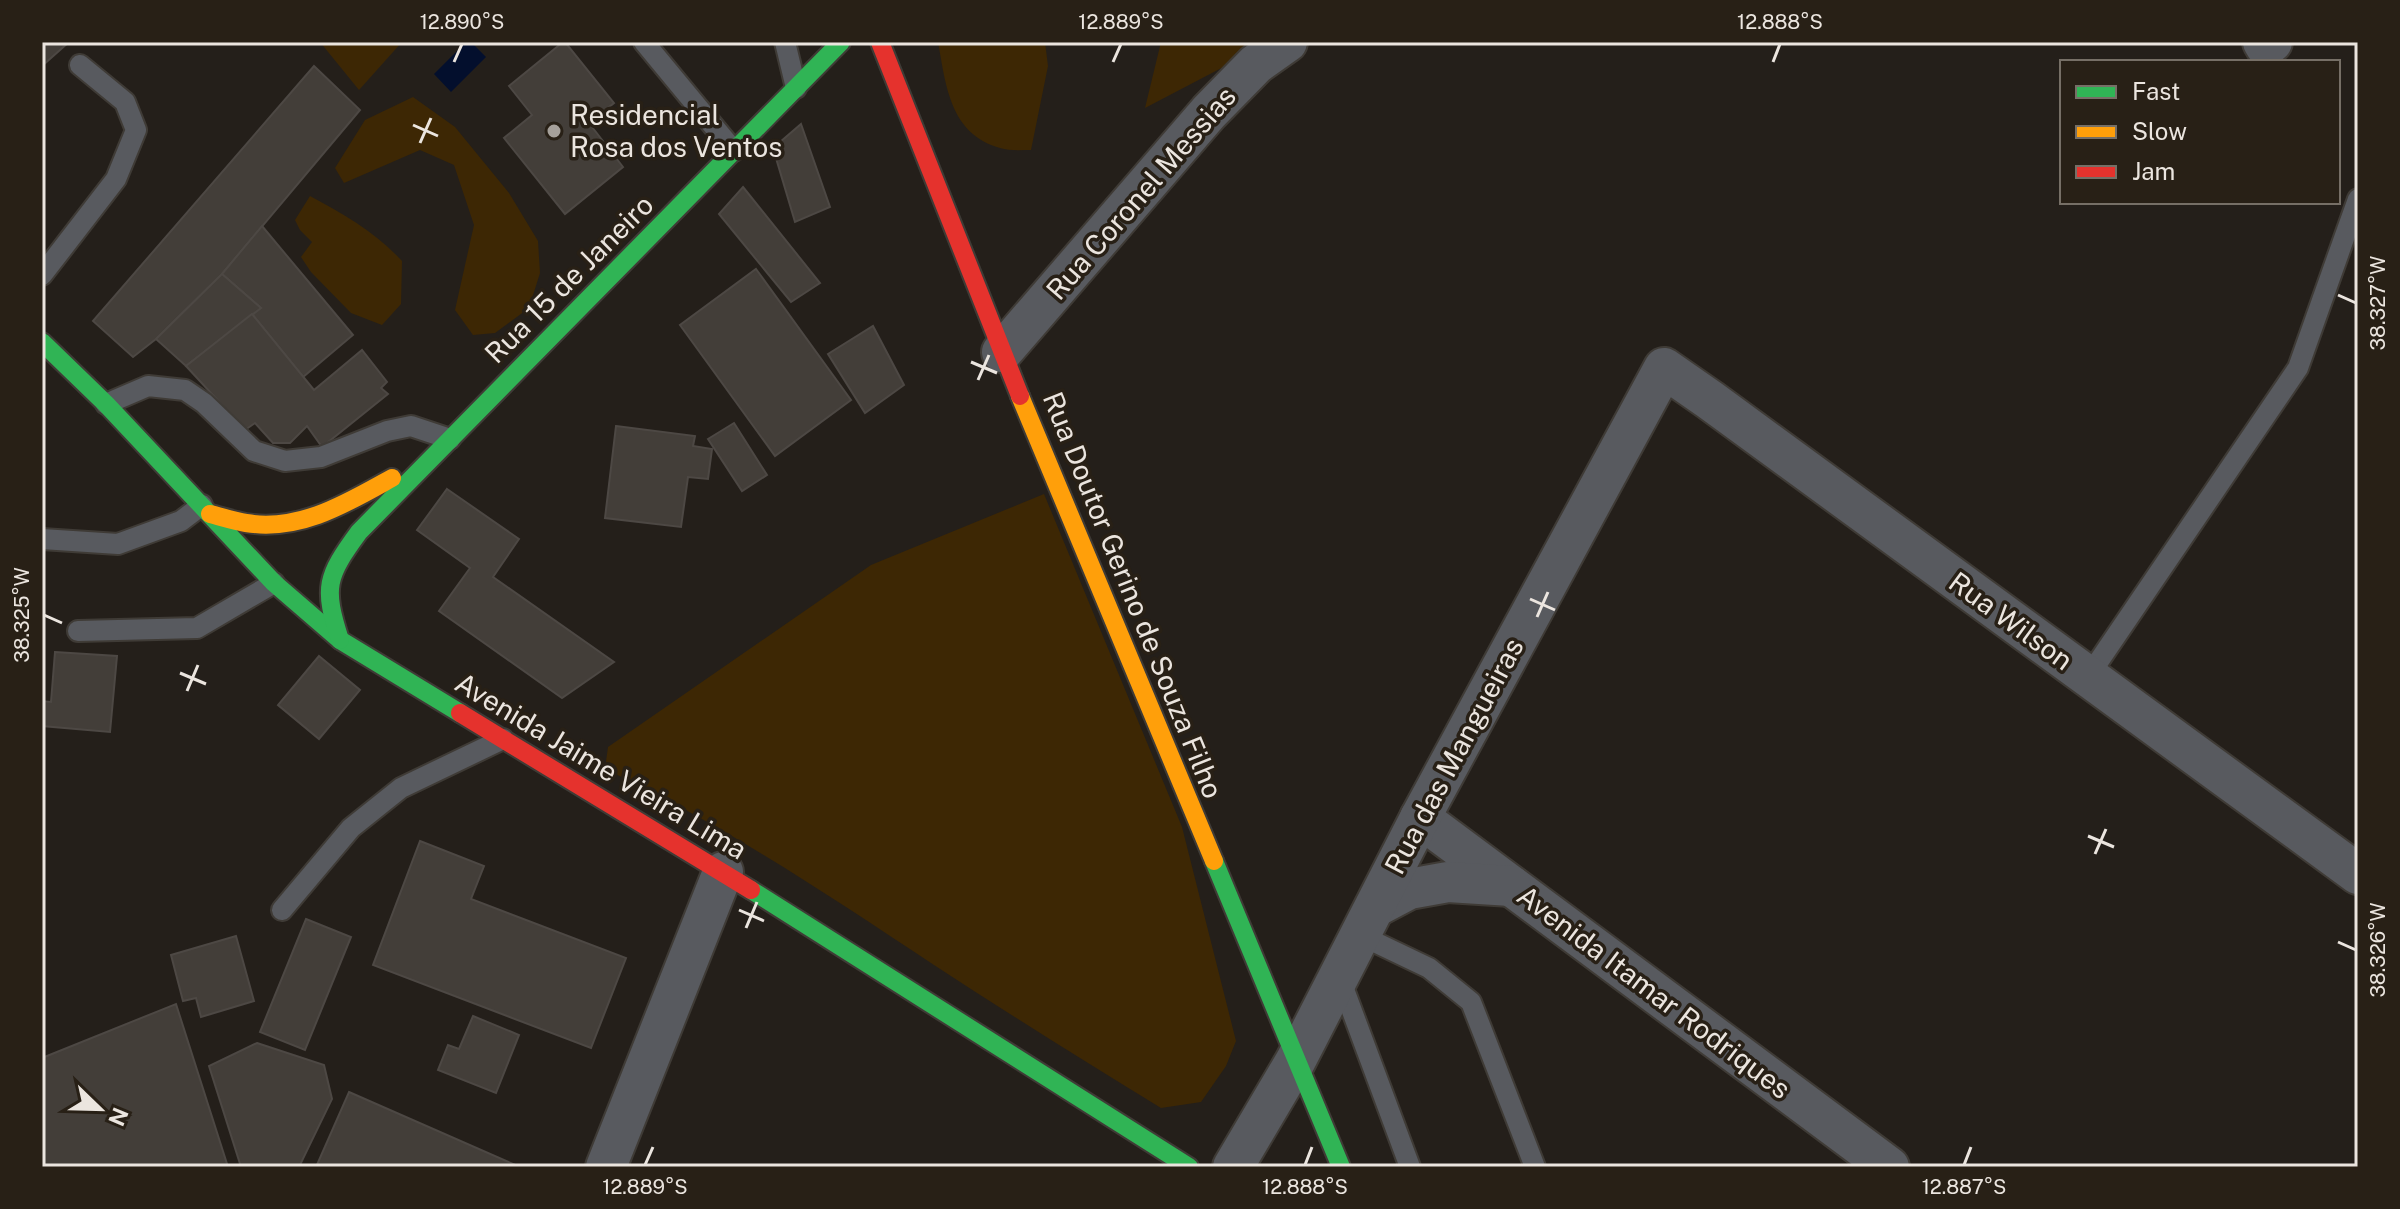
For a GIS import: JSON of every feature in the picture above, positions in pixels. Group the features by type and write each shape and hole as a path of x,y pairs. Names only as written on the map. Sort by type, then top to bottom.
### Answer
{"main road":[{"name":"Rua 15 de Janeiro","path":"340,640 327,599 329,581 340,556 359,532 841,42"},
{"name":"Rua Doutor Gerino de Souza Filho","path":"880,42 1002,352 1341,1167"},
{"name":"Avenida Jaime Vieira Lima","path":"42,342 106,404 274,583 340,640 723,872 1189,1167"},
{"name":"Rua 15 de Janeiro","path":"206,509 252,524 291,524 337,509 443,446"}],"street":[{"name":"Rua Coronel Messias","path":"1002,352 1209,112 1256,64 1287,42"},
{"path":"2263,42 2266,47 2272,42"},
{"name":"Rua Wilson","path":"1664,368 2358,874"},
{"name":"Rua das Mangueiras","path":"1233,1167 1295,1062 1420,818 1664,368"},
{"name":"Avenida Itamar Rodriques","path":"1420,818 1889,1167"},
{"path":"606,1167 723,872"},
{"path":"1367,921 1409,889 1448,882 1511,886"}],"lane":[{"path":"644,42 734,151"},
{"path":"785,42 796,88"},
{"path":"42,275 49,250 116,179 136,130 125,102 80,65"},
{"path":"2088,677 2298,368 2358,199"},
{"path":"106,404 148,386 185,390 204,403 254,451 285,461 321,457 387,431 411,426 443,446"},
{"path":"42,539 118,544 206,509"},
{"path":"78,631 197,628 274,583"},
{"path":"282,910 351,828 401,788 503,739"},
{"path":"1367,921 1471,1002 1535,1167"},
{"path":"1339,976 1410,1167"}],"shaded area":[{"path":"320,42 402,42 359,90"},
{"path":"938,42 1045,42 1048,66 1031,150 1000,148 970,132 953,106"},
{"path":"1161,42 1260,42 1231,63 1145,108"},
{"path":"413,97 455,127 509,193 538,241 540,273 529,308 495,333 473,335 455,310 474,225 454,165 420,150 344,183 335,168 365,120"},
{"path":"310,196 359,225 402,261 401,304 382,325 351,313 311,272 301,257 312,242 295,220"},
{"path":"1044,494 1182,827 1236,1041 1226,1066 1201,1102 1161,1108 773,861 690,812 605,769 608,747 871,565"}],"water":[{"path":"466,42 471,42 486,57 451,92 434,74"}],"building":[{"path":"42,42 69,42 42,66"},
{"name":"Residencial Rosa dos Ventos","path":"563,42 614,103 589,123 623,167 565,214 504,138 532,115 509,86"},
{"path":"314,66 360,110 222,274 156,339 133,357 93,321"},
{"path":"801,124 830,207 795,222 773,148"},
{"path":"743,187 820,283 791,302 719,214"},
{"path":"262,226 353,335 303,377 252,314 261,308 222,274"},
{"path":"756,269 851,400 775,456 680,325"},
{"path":"222,274 261,308 186,366 156,339"},
{"path":"252,314 314,390 362,350 387,382 381,388 388,394 322,447 307,426 290,443 273,443 255,423 245,430 186,366"},
{"path":"873,326 904,385 865,413 828,354"},
{"path":"734,423 767,475 742,491 708,439"},
{"path":"616,426 695,436 693,446 712,449 708,479 688,477 681,527 605,518"},
{"path":"447,489 519,539 493,577 614,662 562,698 439,611 470,568 417,530"},
{"path":"55,652 117,656 110,732 42,726 42,701 51,702"},
{"path":"319,656 360,690 319,739 278,705"},
{"path":"420,841 484,866 471,899 626,958 591,1048 373,965"},
{"path":"306,919 351,937 305,1050 260,1032"},
{"path":"236,936 254,1001 201,1017 196,998 183,1001 171,955"},
{"path":"176,1004 228,1167 42,1167 42,1058"},
{"path":"473,1016 519,1035 496,1093 438,1070 448,1045 459,1049"},
{"path":"257,1043 324,1065 332,1099 299,1167 241,1167 209,1066"},
{"path":"349,1092 520,1167 316,1167"}],"traffic: fast":[{"path":"340,640 331,607 331,583 340,560 359,532 841,42"},
{"path":"42,342 106,404 274,583 340,640 460,713"},
{"path":"1214,861 1341,1167"},
{"path":"751,890 1189,1167"}],"traffic: slow":[{"path":"1020,396 1214,861"},
{"path":"210,514 246,523 285,523 322,513 392,478"}],"traffic: jam":[{"path":"880,42 1020,396"},
{"path":"460,713 751,890"}],"place":[{"name":"Residencial Rosa dos Ventos","path":"554,131"}]}
